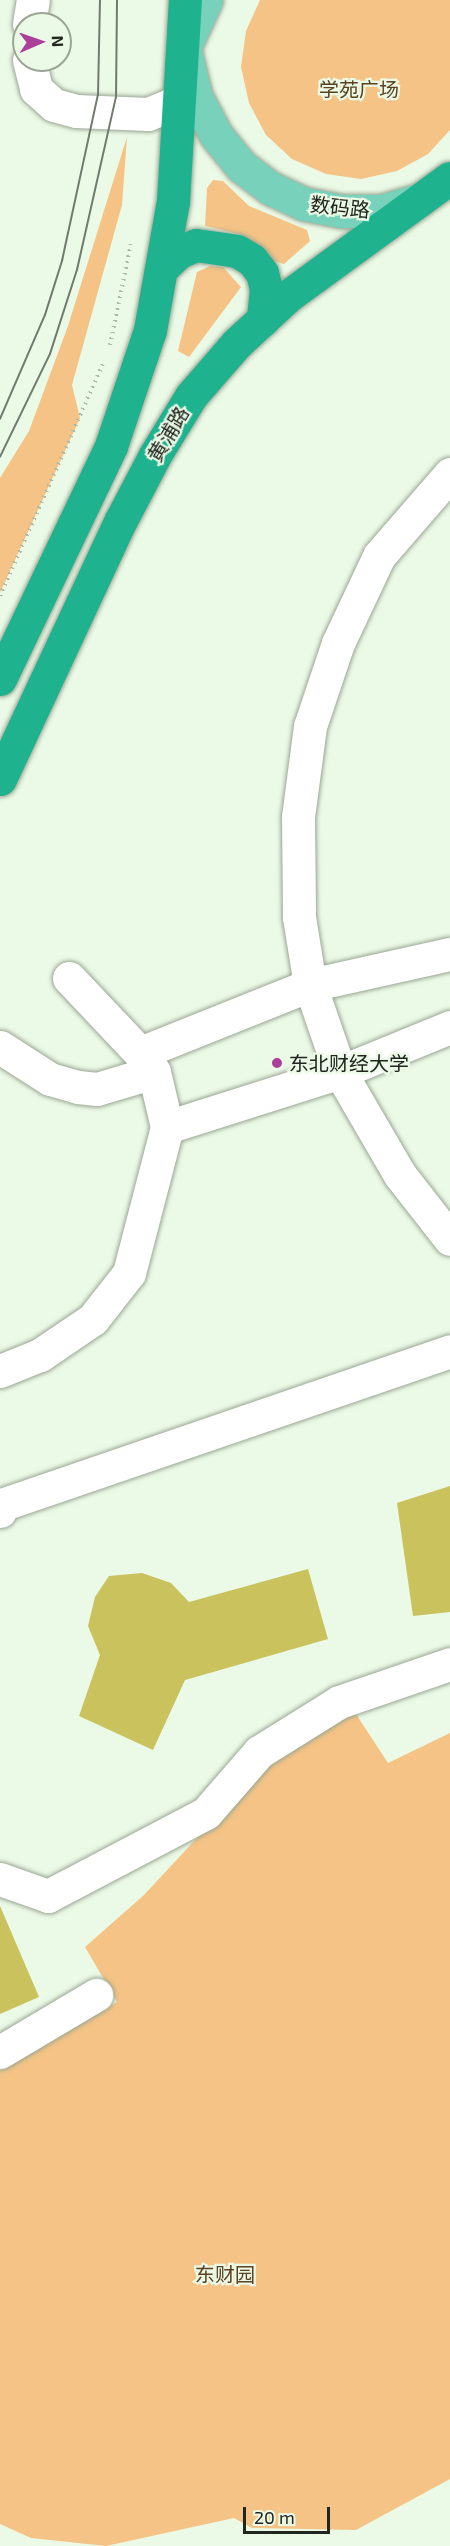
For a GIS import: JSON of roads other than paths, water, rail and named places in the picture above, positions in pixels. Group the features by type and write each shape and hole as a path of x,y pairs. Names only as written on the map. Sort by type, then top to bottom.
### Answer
{"highway":[{"path":"0,679 111,446 150,330 164,266 179,136 185,0"},
{"name":"黄浦路","path":"0,779 155,455 191,396 263,320 340,256 445,185"},
{"path":"164,266 179,252 196,245 237,251 262,273 266,289 263,320"}],"main road":[{"path":"184,48 206,0"},
{"name":"数码路","path":"184,48 196,97 216,135 241,166 270,188 305,204 342,211 381,211 445,185"}],"street":[{"path":"32,72 36,89 54,105 76,111 148,114 161,117 179,136"},
{"path":"148,114 173,105 181,94"},
{"path":"450,474 379,556 338,643 310,726 297,817 299,917 310,985 340,1072 400,1175 450,1239"},
{"path":"0,1047 50,1079 78,1087 98,1089 147,1062 310,985 450,954"},
{"path":"0,1371 40,1355 93,1319 129,1273 167,1127 147,1062 69,978"},
{"path":"167,1127 340,1072 450,1027"},
{"path":"0,1511 1,1505 450,1351"},
{"path":"0,1880 48,1896 206,1813 259,1752 339,1702 450,1664"},
{"path":"0,2052 96,1995"}],"tram line":[{"path":"0,419 45,315 62,261 98,95 100,0"},
{"path":"0,457 50,354 77,270 116,97 117,0"}],"place":[{"name":"东北财经大学","path":"277,1063"}],"park label":[{"name":"学苑广场","path":"359,89"},
{"name":"东财园","path":"225,2274"}]}
